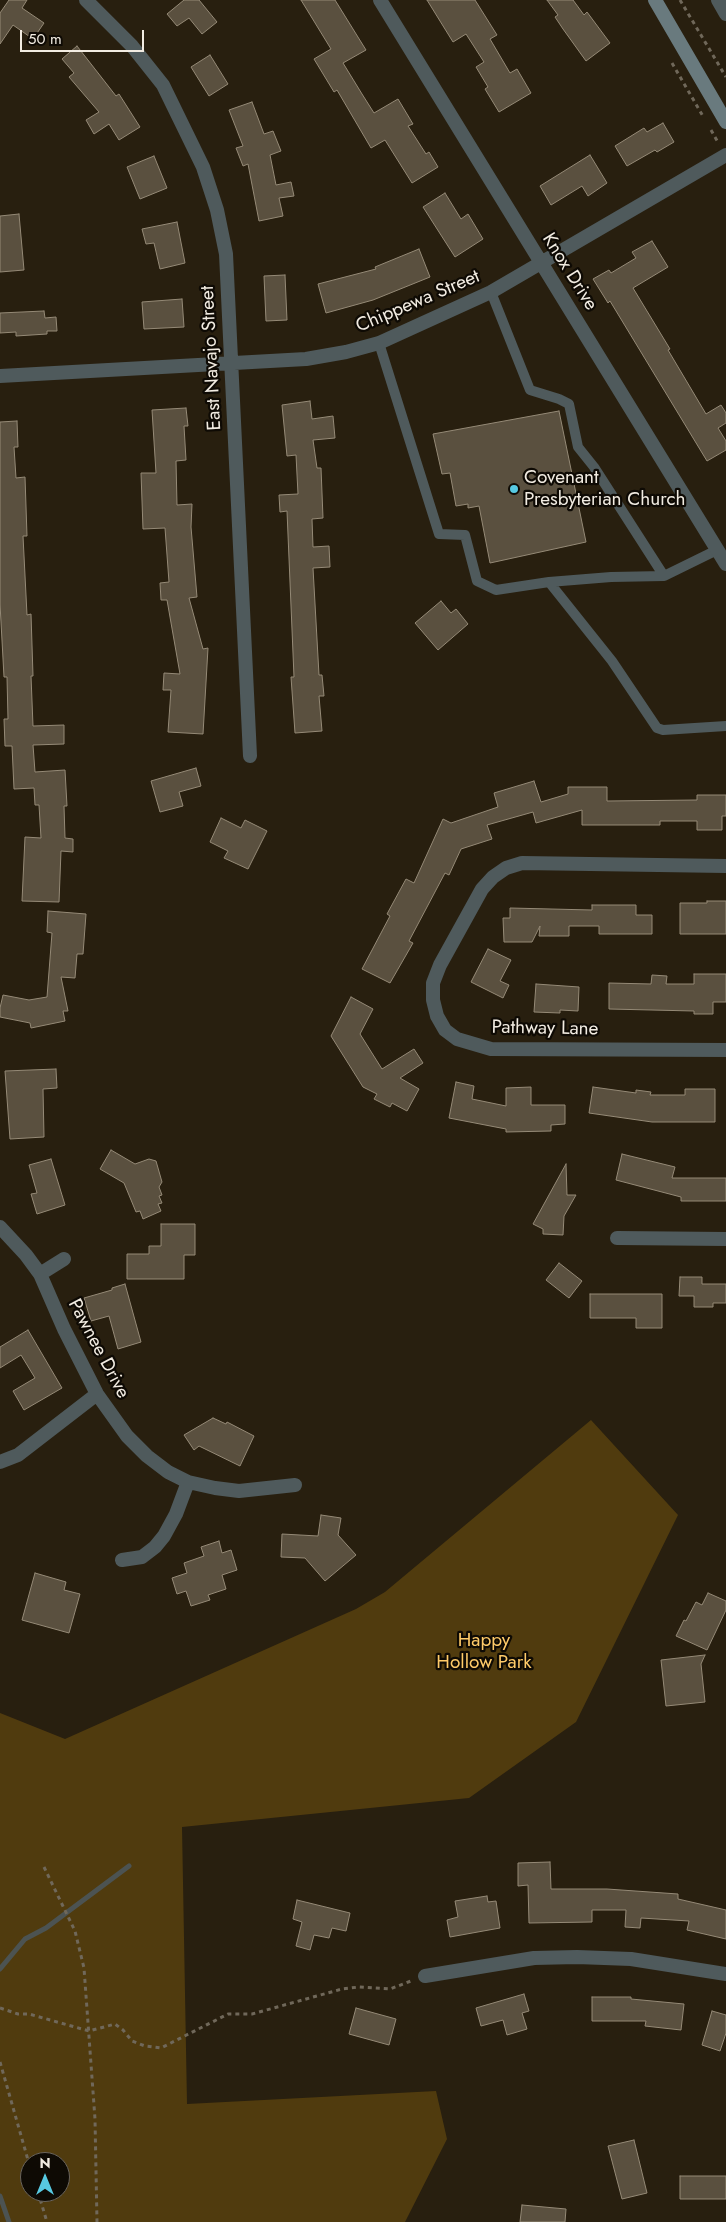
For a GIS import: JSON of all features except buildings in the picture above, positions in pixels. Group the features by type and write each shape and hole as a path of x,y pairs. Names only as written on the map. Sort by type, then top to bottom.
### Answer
{"main road":[{"path":"655,0 726,122"}],"street":[{"name":"East Navajo Street","path":"86,0 132,46 163,85 203,167 217,210 226,254 250,756"},
{"name":"Knox Drive","path":"380,0 726,564"},
{"path":"718,0 726,14"},
{"name":"Chippewa Street","path":"0,376 306,359 346,352 380,343 491,292 726,155"},
{"name":"Pathway Lane","path":"726,866 522,863 506,868 493,877 482,889 440,965 433,984 432,1000 437,1016 445,1030 457,1039 491,1048 726,1050"},
{"name":"Pawnee Drive","path":"0,1226 40,1274 64,1329 97,1394 127,1436 147,1456 168,1472 188,1482 239,1490 295,1485"},
{"path":"617,1238 726,1239"},
{"path":"40,1274 64,1259"},
{"path":"0,1462 18,1455 97,1394"},
{"path":"122,1560 142,1557 155,1547 164,1536 176,1514 188,1482"},
{"path":"425,1976 534,1958 577,1957 631,1959 726,1974"}],"lane":[{"path":"491,292 530,390 569,404 578,447 594,467 664,576"},
{"path":"380,343 439,534 465,535 477,581 496,590 549,582 611,577 664,576 717,550"},
{"path":"549,582 612,661 657,728 663,730 726,726"}],"path":[{"path":"680,0 726,77"},
{"path":"44,1867 75,1931 84,1968 96,2119 97,2222"},
{"path":"0,2008 89,2031 115,2024 132,2041 144,2046 161,2048 228,2014 252,2014 342,1989 359,1987 390,1989 425,1976"},
{"path":"0,2062 26,2152"},
{"path":"41,2202 47,2222"}],"green space":[{"name":"Happy Hollow Park","path":"591,1420 678,1515 576,1722 469,1798 182,1827 187,2104 436,2091 447,2139 405,2222 0,2222 0,1713 65,1739 356,1609 385,1592"}],"waterway":[{"path":"0,1969 25,1939 46,1928 129,1866"},
{"path":"0,2196 9,2222"}],"place":[{"name":"Covenant Presbyterian Church","path":"514,489"}]}
